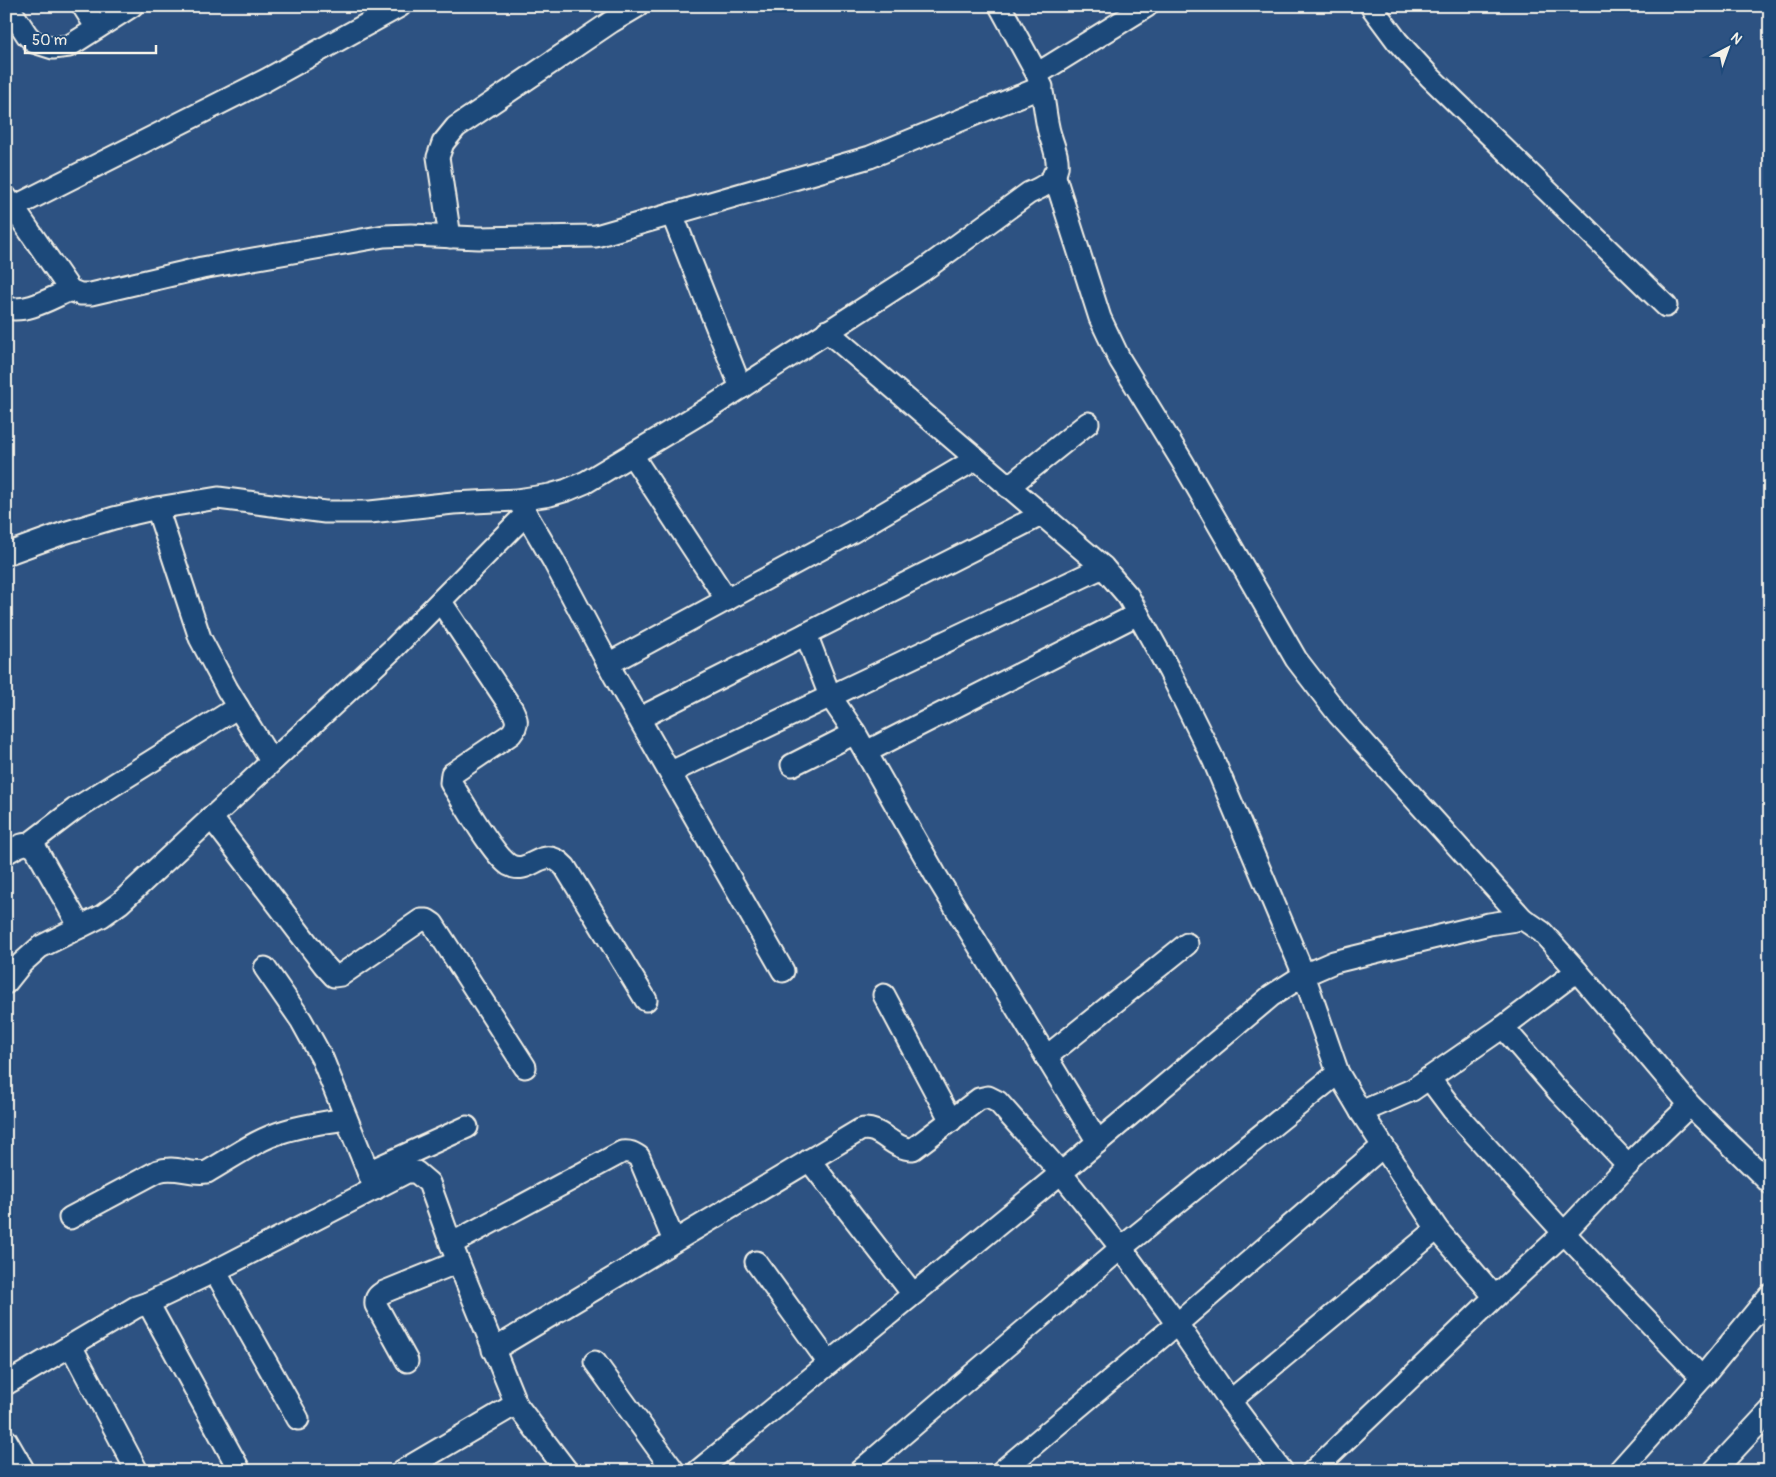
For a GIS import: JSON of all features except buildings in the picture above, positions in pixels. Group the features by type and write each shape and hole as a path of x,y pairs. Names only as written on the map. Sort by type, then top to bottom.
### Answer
{"street":[{"path":"8,6 27,35 34,42 53,48 69,46 132,6"},
{"path":"84,6 97,28"},
{"path":"400,6 266,80 10,202 70,290 80,294 91,294 202,268 384,236 479,238 596,236 870,158 1040,80 1147,6"},
{"path":"450,236 438,157 443,143 449,134 456,127 603,27 638,6"},
{"path":"6,554 64,533 157,508 218,498 325,512 370,512 454,504 521,507 586,482 741,388 922,271 1029,193 1051,180 1057,168 1056,157 1048,127 1040,80 1000,6"},
{"path":"1371,6 1396,41 1430,77 1666,306"},
{"path":"1054,174 1100,318 1120,360 1182,461 1296,659 1339,716 1523,919 1542,932 1577,970 1690,1105 1770,1183"},
{"path":"672,214 741,388"},
{"path":"8,311 34,305 70,290"},
{"path":"827,331 1103,567 1128,596 1170,672 1213,759 1304,975 1338,1073 1437,1229 1495,1297"},
{"path":"1008,487 1088,423"},
{"path":"632,455 726,600"},
{"path":"608,664 854,531 976,459"},
{"path":"6,983 22,963 40,947 102,916 120,903 441,602 521,507"},
{"path":"521,507 554,560 608,664 783,971"},
{"path":"157,508 200,638 227,689 271,761"},
{"path":"640,718 1041,515"},
{"path":"671,772 1103,567"},
{"path":"441,602 518,720 517,727 511,734 452,774 451,783 494,849 508,864 516,868 524,868 540,858 548,858 560,862 565,867 646,1000"},
{"path":"866,752 1138,614"},
{"path":"806,634 830,696 855,733 935,874 1098,1142"},
{"path":"29,844 75,809 238,708"},
{"path":"792,765 855,733"},
{"path":"211,817 334,976 341,975 421,920 427,920 433,924 524,1067"},
{"path":"6,853 24,843 36,849 80,927"},
{"path":"698,1471 1061,1173 1271,996 1304,975 1343,959 1489,924 1523,919"},
{"path":"1046,1057 1187,944"},
{"path":"265,968 301,1020 322,1058 371,1180"},
{"path":"1361,1112 1412,1090 1503,1027 1577,970"},
{"path":"884,995 951,1121"},
{"path":"1503,1027 1559,1092 1628,1165"},
{"path":"860,1471 1121,1248 1338,1073"},
{"path":"1429,1078 1454,1110 1564,1234 1702,1378"},
{"path":"493,1350 860,1130 872,1129 901,1147 913,1149 979,1099 988,1097 998,1102 1061,1173 1121,1248 1282,1471"},
{"path":"1313,1471 1495,1297 1564,1234 1628,1165 1690,1105"},
{"path":"70,1218 164,1168 196,1174 207,1172 268,1137 300,1127 346,1119"},
{"path":"6,1384 125,1312 215,1271 371,1180 467,1127"},
{"path":"1002,1471 1177,1324 1383,1146"},
{"path":"407,1361 376,1305 378,1295 454,1253 622,1152 632,1152 639,1157 674,1241"},
{"path":"809,1160 913,1294"},
{"path":"371,1180 407,1172 416,1172 429,1183 454,1253 516,1404 567,1471"},
{"path":"1230,1401 1437,1229"},
{"path":"756,1262 829,1363"},
{"path":"215,1271 298,1419"},
{"path":"1619,1471 1702,1378 1770,1295"},
{"path":"148,1303 240,1471"},
{"path":"71,1346 137,1471"},
{"path":"595,1362 674,1471"},
{"path":"402,1471 516,1404"},
{"path":"1714,1471 1770,1411"},
{"path":"6,1440 24,1471"}]}
